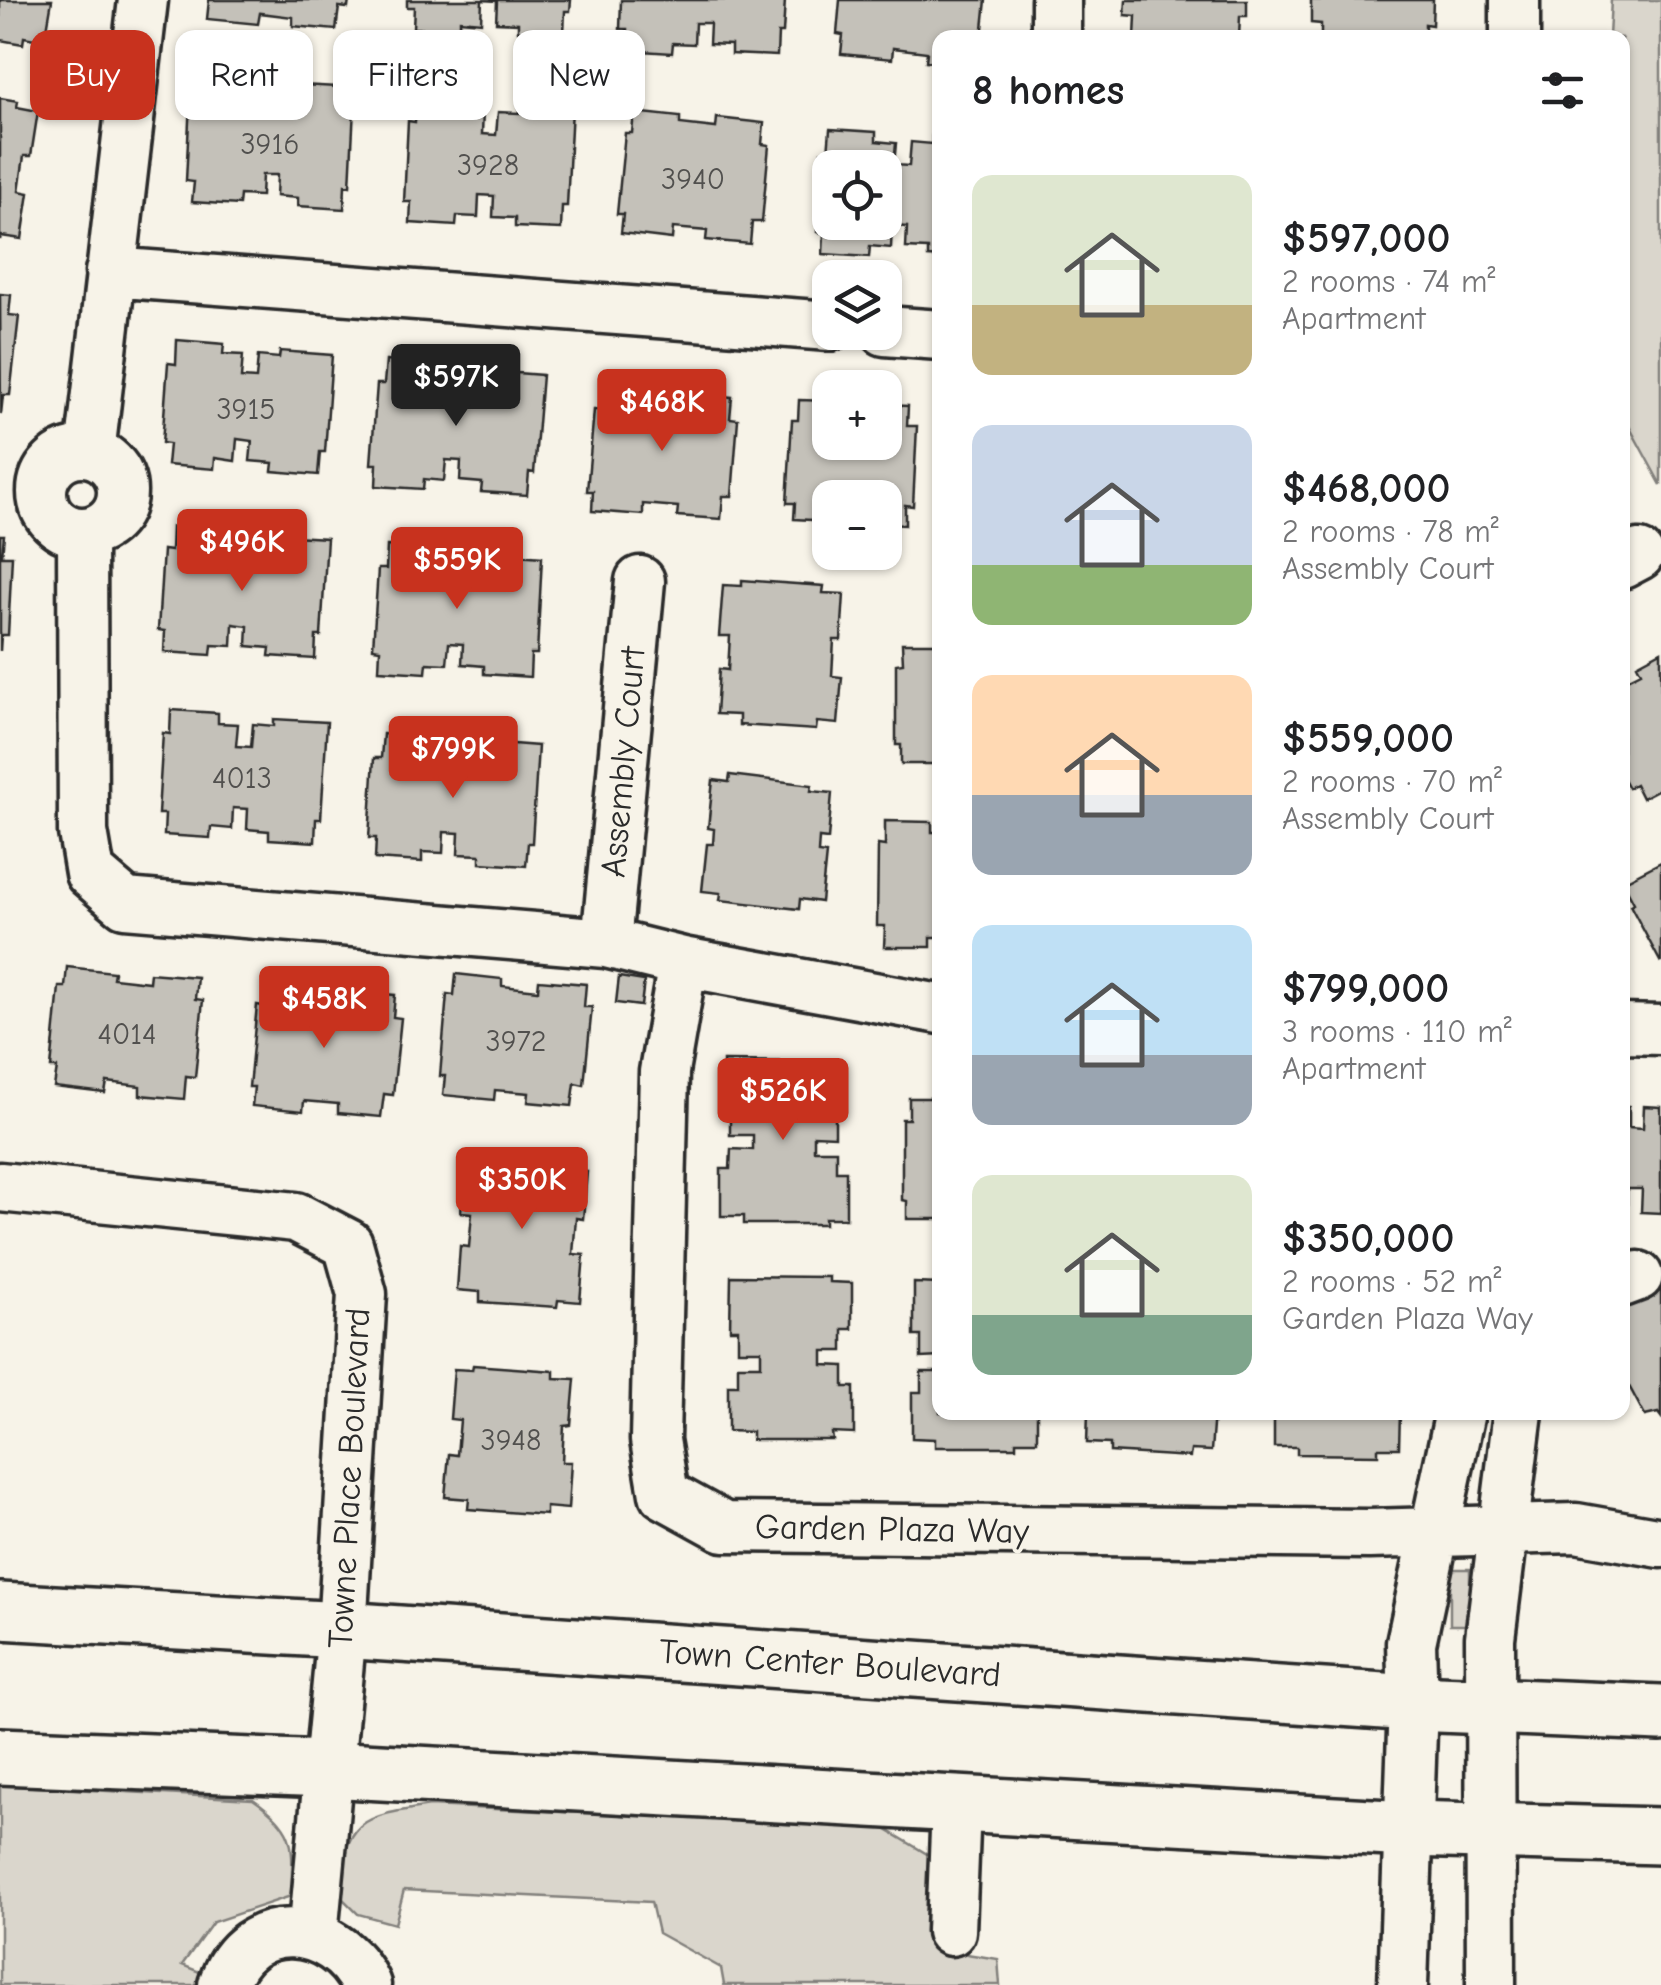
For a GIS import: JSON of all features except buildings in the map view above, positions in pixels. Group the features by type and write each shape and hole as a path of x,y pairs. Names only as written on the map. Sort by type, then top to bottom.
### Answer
{"main road":[{"name":"Town Center Boulevard","path":"0,1611 342,1630 1414,1703 1661,1712"},
{"path":"0,1756 1408,1829 1661,1836"}],"street":[{"path":"90,453 142,0"},
{"path":"1056,0 1056,30"},
{"path":"1515,0 1515,30"},
{"path":"110,272 812,325"},
{"path":"902,332 932,334"},
{"path":"77,453 90,453 112,466 119,477 121,503 107,524 82,532 71,531 52,518 21,482 77,453"},
{"path":"82,532 83,832 90,873 125,903 606,943 683,962 932,1007"},
{"name":"Assembly Court","path":"606,943 640,581"},
{"name":"Garden Plaza Way","path":"683,962 664,1072 655,1440 664,1494 724,1526 1432,1533 1576,1528 1661,1543"},
{"path":"1630,1029 1661,1030"},
{"name":"Towne Place Boulevard","path":"0,1188 296,1217 348,1244 362,1294 342,1630 313,1935"},
{"path":"1403,1985 1414,1703 1411,1644 1458,1420"},
{"path":"1491,1985 1490,1638 1517,1420"},
{"path":"951,1931 956,1806"},
{"path":"224,1985 227,1973 242,1953 263,1939 288,1933 313,1935 336,1945 354,1962 366,1985"}],"shaded area":[{"path":"1611,0 1661,0 1661,485 1630,428 1630,30 1609,30"},
{"path":"1450,1569 1470,1569 1470,1625 1450,1625"},
{"path":"0,1785 253,1799 278,1820 290,1840 291,1896 213,1922 182,1965 212,1977 213,1985 0,1985"},
{"path":"430,1806 882,1827 932,1857 931,1928 967,1954 998,1959 1000,1985 724,1985 721,1968 658,1933 651,1902 404,1890 395,1924 358,1914 338,1894 352,1836 372,1819"}]}
